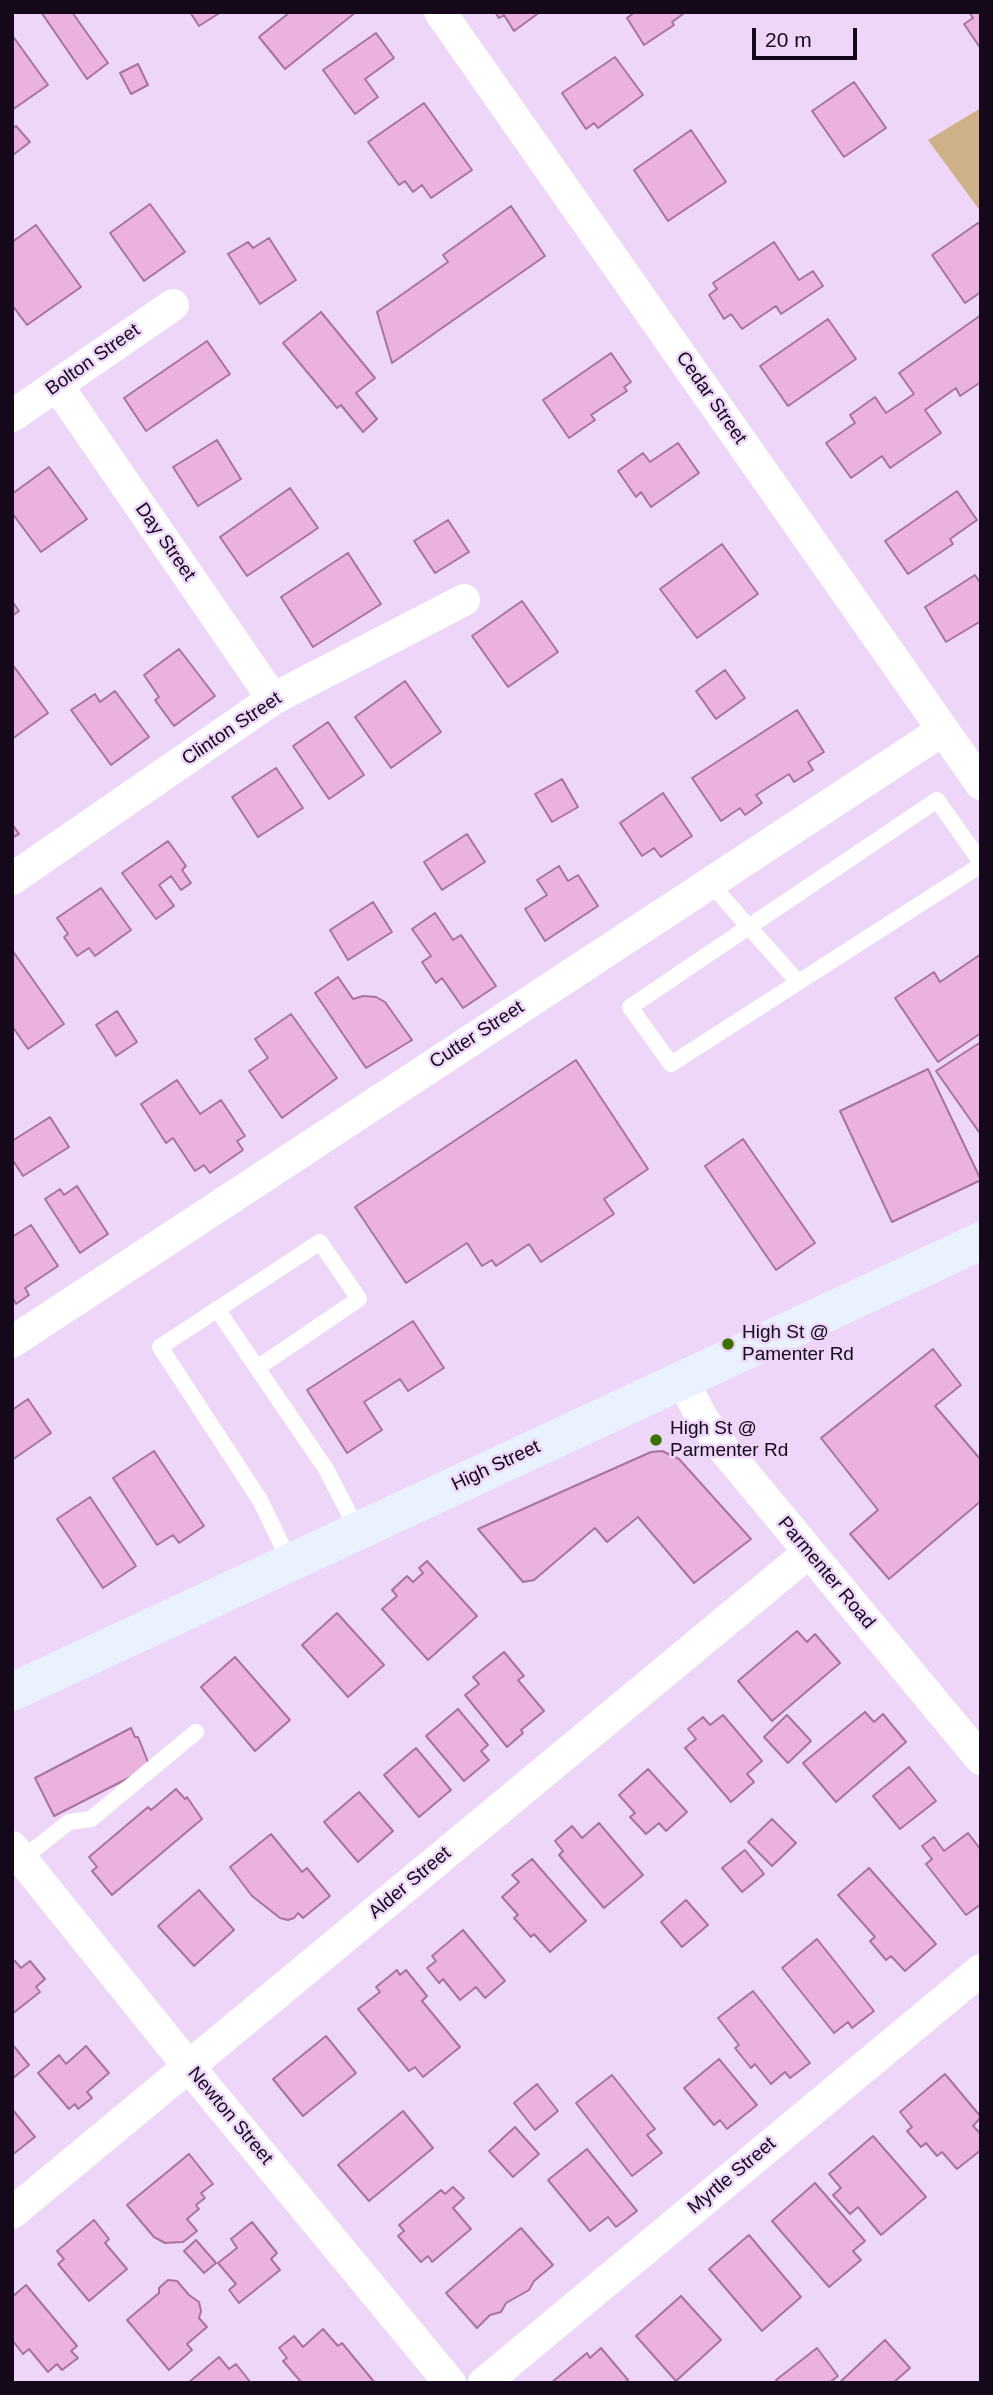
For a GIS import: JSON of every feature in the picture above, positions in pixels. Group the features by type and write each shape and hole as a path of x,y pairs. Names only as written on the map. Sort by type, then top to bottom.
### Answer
{"main road":[{"name":"High Street","path":"12,1692 981,1241"},
{"path":"12,1662 112,1645"}],"street":[{"name":"Cedar Street","path":"440,12 981,784"},
{"name":"Bolton Street","path":"12,416 173,305"},
{"name":"Day Street","path":"57,385 274,699"},
{"name":"Clinton Street","path":"12,879 274,699 464,600"},
{"name":"Cutter Street","path":"12,1342 943,730"},
{"name":"Parmenter Road","path":"682,1379 710,1430 808,1553 976,1743"},
{"name":"Alder Street","path":"12,2213 808,1553"},
{"name":"Newton Street","path":"17,1853 189,2067 450,2383"},
{"name":"Myrtle Street","path":"484,2383 981,1970"}],"lane":[{"path":"937,800 981,864 671,1064 630,1007 937,800"},
{"path":"709,882 798,982"},
{"path":"257,1368 359,1299 320,1242 160,1347 260,1500 289,1562"},
{"path":"217,1309 326,1469 358,1531"},
{"path":"17,1853 69,1822 91,1819 196,1732"}],"shaded area":[{"path":"981,108 981,212 928,140"}],"building":[{"path":"41,12 72,12 108,63 87,79"},
{"path":"190,12 221,12 199,26"},
{"path":"290,12 356,12 285,69 259,37"},
{"path":"495,12 540,12 514,31 504,15 499,18"},
{"path":"635,12 683,14 672,22 674,25 644,45 627,18"},
{"path":"969,12 981,12 981,49 964,24 973,18"},
{"path":"376,33 394,58 365,79 378,97 355,114 323,70"},
{"path":"12,35 48,85 12,110"},
{"path":"615,57 643,95 598,128 594,123 586,129 562,93"},
{"path":"138,64 148,85 131,94 120,73"},
{"path":"854,82 886,128 844,157 812,111"},
{"path":"424,103 472,170 431,198 422,185 413,192 405,181 399,185 368,142"},
{"path":"16,126 30,142 13,155 12,129"},
{"path":"691,130 726,182 668,221 634,170"},
{"path":"150,204 185,252 144,281 110,233"},
{"path":"511,206 545,256 392,363 377,312 448,262 443,255"},
{"path":"978,223 981,226 981,292 965,303 932,255"},
{"path":"36,225 81,287 27,325 12,305 12,242"},
{"path":"269,238 296,280 260,304 228,254 248,242 253,248"},
{"path":"774,242 799,280 813,271 823,286 781,314 776,306 742,329 731,314 724,319 709,295 717,289 713,283"},
{"path":"321,312 375,378 356,393 377,419 363,432 341,405 337,408 283,343"},
{"path":"981,315 981,382 960,396 956,388 925,410 941,433 890,468 882,456 851,478 826,443 855,423 850,415 875,397 886,413 914,394 899,373"},
{"path":"828,319 856,359 788,406 760,366"},
{"path":"207,341 230,374 146,431 124,398"},
{"path":"611,353 631,382 624,387 627,391 591,415 595,420 569,438 543,400"},
{"path":"217,440 241,479 198,506 173,467"},
{"path":"678,443 699,473 651,507 641,492 636,497 618,471 643,453 650,462"},
{"path":"49,467 87,519 41,552 12,513 12,494"},
{"path":"290,488 318,528 247,576 220,537"},
{"path":"957,491 977,520 950,539 953,544 908,574 885,541"},
{"path":"448,520 469,552 435,573 414,541"},
{"path":"722,544 758,594 697,638 660,589"},
{"path":"348,553 381,604 313,647 281,597"},
{"path":"975,575 981,584 981,621 946,642 925,607"},
{"path":"12,601 19,611 12,616"},
{"path":"522,601 558,652 508,687 472,636"},
{"path":"179,649 215,696 174,726 155,700 159,697 144,675"},
{"path":"12,664 48,713 12,739"},
{"path":"725,670 745,698 716,719 696,691"},
{"path":"405,681 441,732 391,768 355,717"},
{"path":"115,691 149,737 111,765 71,710 95,694 100,702"},
{"path":"797,710 824,752 808,762 813,770 794,782 789,774 756,795 762,803 745,815 740,808 721,821 692,778"},
{"path":"328,722 364,775 329,799 293,746"},
{"path":"276,768 303,808 258,837 232,797"},
{"path":"562,779 578,807 552,822 535,794"},
{"path":"663,793 692,836 661,857 654,848 642,856 620,823"},
{"path":"12,824 19,834 12,838"},
{"path":"467,834 485,862 442,890 424,862"},
{"path":"168,841 186,866 182,870 191,883 181,890 171,876 159,885 174,906 156,919 122,873"},
{"path":"559,866 568,881 578,875 598,906 545,941 525,909 547,895 537,880"},
{"path":"101,888 131,930 95,956 89,948 77,956 64,937 68,934 57,918"},
{"path":"373,902 392,932 348,960 330,930"},
{"path":"435,913 453,940 461,935 496,986 463,1008 442,978 436,983 422,962 431,956 412,929"},
{"path":"12,950 64,1024 28,1049 12,1026"},
{"path":"981,954 981,1033 938,1062 895,998 934,972 940,982"},
{"path":"338,977 353,999 363,996 376,997 385,1002 412,1040 366,1068 315,993"},
{"path":"117,1011 137,1042 116,1056 96,1025"},
{"path":"291,1014 337,1078 282,1118 249,1071 268,1058 255,1039"},
{"path":"981,1042 981,1132 979,1132 936,1071"},
{"path":"576,1060 648,1169 604,1199 614,1214 541,1262 529,1244 496,1266 492,1260 482,1266 467,1243 406,1283 355,1207"},
{"path":"928,1069 981,1180 892,1222 840,1111"},
{"path":"177,1080 200,1114 221,1100 245,1136 237,1141 243,1150 210,1173 204,1165 195,1171 173,1138 166,1143 141,1104"},
{"path":"50,1117 69,1147 23,1176 12,1159 12,1141"},
{"path":"743,1139 815,1243 776,1270 705,1166"},
{"path":"77,1186 108,1234 80,1253 45,1199 60,1189 64,1195"},
{"path":"31,1225 58,1266 25,1288 29,1295 16,1304 12,1297 12,1237"},
{"path":"413,1321 444,1368 408,1391 400,1379 364,1402 382,1430 347,1453 307,1390"},
{"path":"933,1349 961,1385 935,1406 981,1460 981,1501 889,1579 850,1534 878,1510 821,1438"},
{"path":"28,1399 51,1433 12,1460 12,1410"},
{"path":"154,1451 204,1526 179,1543 173,1535 157,1545 113,1478"},
{"path":"662,1451 679,1459 751,1539 694,1583 638,1517 607,1542 595,1528 534,1580 523,1582 478,1529 651,1452"},
{"path":"90,1497 136,1566 103,1588 57,1519"},
{"path":"427,1561 477,1616 428,1660 382,1609 397,1596 392,1590 407,1576 413,1582 423,1573 419,1568"},
{"path":"337,1613 384,1665 348,1697 302,1645"},
{"path":"797,1631 807,1642 815,1634 840,1663 772,1721 738,1681"},
{"path":"504,1652 524,1676 518,1680 544,1711 521,1730 523,1733 507,1747 465,1695 479,1684 473,1677"},
{"path":"235,1657 290,1720 255,1751 201,1687"},
{"path":"458,1709 488,1745 481,1751 489,1760 464,1781 426,1736"},
{"path":"865,1712 874,1722 883,1714 906,1742 836,1802 803,1763"},
{"path":"723,1715 762,1761 747,1774 754,1782 731,1802 685,1748 696,1739 688,1729 703,1717 710,1725"},
{"path":"787,1715 811,1741 788,1763 764,1737"},
{"path":"131,1728 135,1737 138,1737 150,1767 54,1816 35,1778"},
{"path":"416,1748 451,1790 419,1817 384,1775"},
{"path":"909,1767 936,1801 900,1829 873,1796"},
{"path":"648,1769 687,1812 666,1831 659,1823 646,1834 630,1817 635,1813 619,1795"},
{"path":"176,1789 185,1799 187,1797 202,1819 112,1895 92,1871 97,1867 89,1857 148,1807 151,1810"},
{"path":"359,1792 393,1831 358,1862 324,1822"},
{"path":"772,1819 796,1843 772,1866 748,1842"},
{"path":"599,1823 643,1875 604,1908 559,1855 563,1851 555,1841 572,1826 582,1838"},
{"path":"968,1833 981,1850 981,1904 966,1915 926,1864 932,1859 922,1846 934,1837 944,1851"},
{"path":"271,1834 302,1872 307,1868 330,1896 303,1918 298,1913 288,1920 280,1918 252,1896 230,1867"},
{"path":"745,1850 764,1874 742,1892 722,1868"},
{"path":"532,1859 586,1921 550,1952 534,1934 531,1937 514,1918 518,1915 502,1897 519,1882 512,1875"},
{"path":"869,1868 936,1944 905,1971 891,1956 886,1960 870,1941 875,1937 838,1895"},
{"path":"199,1890 234,1930 194,1966 158,1926"},
{"path":"686,1900 708,1925 682,1947 661,1922"},
{"path":"463,1930 505,1981 485,1998 476,1987 460,2000 443,1979 439,1983 427,1968 436,1961 432,1956"},
{"path":"817,1939 874,2011 852,2028 848,2022 834,2033 782,1968"},
{"path":"15,1961 21,1968 30,1961 45,1979 36,1987 40,1992 12,2014 12,1963"},
{"path":"397,1970 400,1975 406,1970 427,1996 422,2001 460,2047 423,2077 415,2067 409,2071 358,2009 380,1992 376,1987"},
{"path":"753,1991 810,2063 790,2078 785,2072 771,2084 755,2064 751,2068 735,2048 739,2045 718,2018"},
{"path":"326,2036 356,2073 303,2116 273,2079"},
{"path":"12,2044 29,2065 12,2079"},
{"path":"86,2046 109,2073 87,2092 92,2098 78,2109 75,2104 69,2109 38,2073 59,2055 66,2064"},
{"path":"719,2059 757,2105 727,2129 720,2120 714,2125 684,2088"},
{"path":"945,2074 981,2117 973,2126 981,2134 981,2150 957,2169 942,2152 937,2156 926,2143 921,2147 907,2131 912,2127 900,2112"},
{"path":"612,2075 655,2129 647,2135 662,2153 632,2176 576,2103"},
{"path":"537,2084 558,2111 535,2130 514,2103"},
{"path":"12,2109 35,2137 12,2155"},
{"path":"403,2111 433,2148 369,2201 338,2165"},
{"path":"515,2127 539,2154 513,2177 489,2151"},
{"path":"873,2136 926,2197 881,2235 858,2207 850,2214 833,2195 841,2188 829,2174"},
{"path":"587,2149 637,2211 616,2227 608,2217 590,2231 548,2180"},
{"path":"189,2154 213,2184 201,2193 205,2198 196,2205 199,2209 187,2219 197,2231 183,2242 165,2243 154,2237 127,2205"},
{"path":"815,2183 865,2241 853,2251 861,2260 829,2287 772,2221"},
{"path":"453,2187 464,2198 453,2208 471,2229 432,2262 428,2256 421,2262 398,2236 404,2231 399,2225 441,2190 445,2194"},
{"path":"94,2220 109,2239 105,2243 127,2269 89,2301 58,2264 64,2259 57,2251"},
{"path":"252,2222 277,2253 271,2259 280,2270 239,2303 229,2290 236,2284 218,2263 237,2248 231,2239"},
{"path":"521,2228 553,2265 534,2281 529,2290 506,2303 501,2312 490,2315 477,2328 446,2293"},
{"path":"749,2235 801,2297 762,2331 709,2269"},
{"path":"196,2240 216,2263 204,2273 184,2251"},
{"path":"168,2280 177,2281 199,2302 199,2318 207,2327 187,2344 192,2350 169,2370 127,2320 159,2293 159,2288"},
{"path":"26,2285 77,2346 71,2351 78,2358 62,2370 57,2364 48,2372 29,2349 23,2354 12,2340 12,2297"},
{"path":"681,2296 721,2340 676,2381 636,2336"},
{"path":"323,2329 338,2346 342,2343 375,2383 302,2383 283,2361 287,2358 279,2348 294,2336 303,2347"},
{"path":"885,2340 910,2368 893,2383 839,2383"},
{"path":"601,2348 628,2380 625,2383 551,2383 587,2353 590,2358"},
{"path":"817,2348 838,2376 829,2383 778,2383 776,2380"},
{"path":"219,2357 229,2369 236,2364 251,2383 188,2383"}],"place":[{"name":"High St @ Pamenter Rd","path":"728,1344"},
{"name":"High St @ Parmenter Rd","path":"656,1440"}]}
